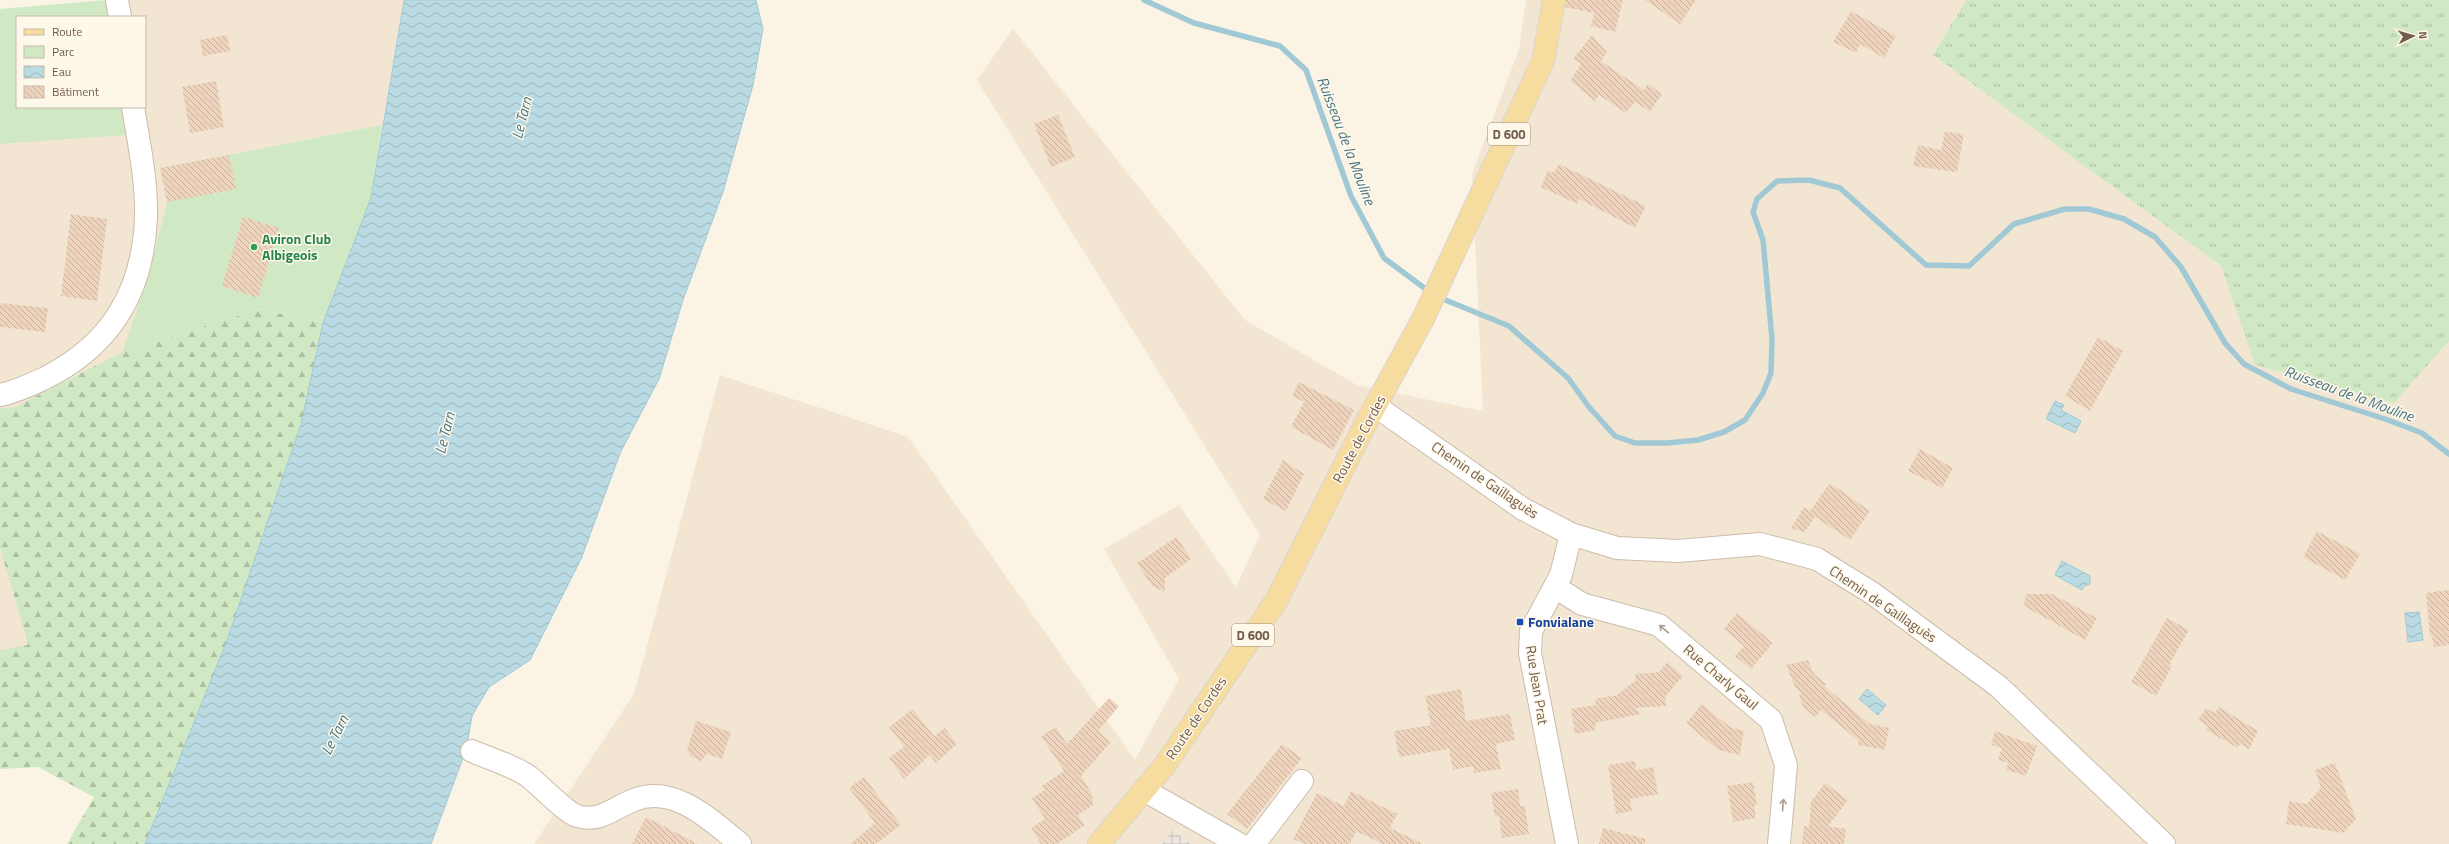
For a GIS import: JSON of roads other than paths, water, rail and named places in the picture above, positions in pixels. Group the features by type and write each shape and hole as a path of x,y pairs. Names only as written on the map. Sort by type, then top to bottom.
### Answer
{"main road":[{"name":"Route de Cordes","path":"1099,844 1165,764 1276,601 1366,422 1377,407 1423,319 1543,61 1554,0"}],"street":[{"path":"117,0 120,16"},
{"path":"0,395 16,392 66,368 87,353 116,318 129,299 141,261 146,219 145,190 133,108"},
{"name":"Chemin de Gaillaguès","path":"1377,407 1524,509 1571,534 1617,548 1678,551 1760,544 1817,559 1872,593 1998,686 2164,844"},
{"name":"Rue Jean Prat","path":"1567,844 1530,653 1531,630 1561,575 1571,534"},
{"name":"Rue Charly Gaul","path":"1555,587 1582,604 1659,625 1772,720 1786,765 1779,844"},
{"path":"472,751 527,776 576,816 590,818 613,812 634,800 655,795 684,802 740,844"},
{"path":"1254,844 1302,781"},
{"path":"1144,790 1239,844"}],"water":[{"name":"Le Tarn","path":"404,0 756,0 763,29 753,85 723,192 683,300 659,379 621,451 581,559 530,660 489,687 472,716 466,750 431,844 145,844 226,643 301,424 323,323 371,198"},
{"path":"2055,401 2064,405 2061,410 2081,421 2075,433 2046,419"},
{"path":"2062,561 2090,576 2090,584 2084,586 2082,590 2055,575"},
{"path":"2419,612 2423,640 2408,642 2405,613"},
{"path":"1867,689 1886,705 1878,715 1859,699"}],"waterway":[{"name":"Ruisseau de la Mouline","path":"1144,0 1194,23 1280,46 1306,70 1351,196 1384,258 1431,293"},
{"name":"Ruisseau de la Mouline","path":"1438,297 1509,326 1568,378 1589,407 1615,436 1635,443 1667,443 1698,440 1724,432 1745,420 1763,393 1771,373 1772,339 1763,240 1753,212 1757,199 1777,181 1809,180 1840,188 1926,265 1969,266 2014,224 2065,209 2089,209 2124,219 2155,237 2181,267 2225,343 2244,364 2291,389 2385,419 2422,433 2449,454"}],"place":[{"name":"Aviron Club Albigeois","path":"254,247"},
{"name":"Fonvialane","path":"1520,622"}]}
